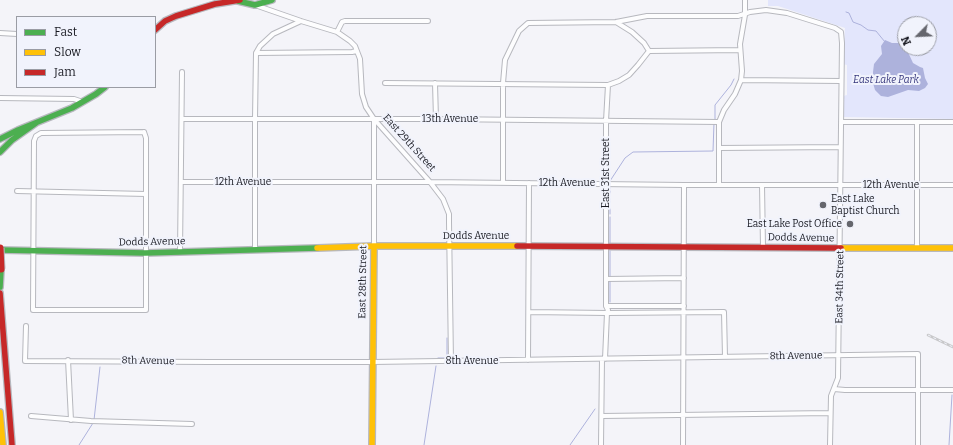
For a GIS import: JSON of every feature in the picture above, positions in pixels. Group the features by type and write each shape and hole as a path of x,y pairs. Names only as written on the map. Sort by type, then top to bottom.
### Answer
{"main road":[{"path":"156,29 165,21 176,16 217,2 237,0 255,5 272,0"},
{"path":"249,0 255,5"},
{"path":"0,139 36,122 72,108 104,88"},
{"path":"0,152 8,143 36,122"},
{"name":"Dodds Avenue","path":"0,249 145,253 374,246 953,248"},
{"name":"East 28th Street","path":"372,445 374,246"},
{"path":"0,249 0,287"},
{"path":"0,293 12,445"},
{"path":"0,412 2,445"}],"street":[{"path":"719,184 719,122 741,80 740,44 745,15 745,0"},
{"path":"255,5 337,32 350,41 357,51 256,52"},
{"name":"East 34th Street","path":"745,15 750,12 766,10 787,13 835,28 841,32 839,355 838,378 831,396 830,445"},
{"path":"503,183 503,83 505,60 520,31 528,22 616,22 648,16 745,15"},
{"path":"255,250 256,52 260,46 273,34 301,21"},
{"path":"337,32 342,22 345,21 428,21"},
{"path":"616,22 632,32 644,43 649,51"},
{"path":"0,34 16,34"},
{"path":"649,51 740,50"},
{"name":"East 29th Street","path":"357,51 360,59 362,94 366,107 374,119 430,182 446,206 449,214 451,361"},
{"path":"385,83 608,85 629,75 649,51"},
{"path":"180,252 182,72"},
{"path":"741,80 841,81"},
{"path":"435,83 436,119"},
{"name":"East 31st Street","path":"601,445 606,313 608,310 606,306 606,121 608,85"},
{"path":"0,98 74,98 83,102"},
{"name":"13th Avenue","path":"182,119 436,119 719,122"},
{"name":"East 28th Street","path":"374,119 374,246"},
{"path":"841,122 953,122"},
{"path":"917,122 917,248"},
{"path":"41,132 144,132 146,138 146,310 33,310 34,192 34,141 36,136 41,132"},
{"path":"719,148 840,148"},
{"name":"12th Avenue","path":"181,182 953,185"},
{"path":"528,360 529,183"},
{"path":"683,445 685,247 684,185"},
{"path":"762,185 763,247"},
{"path":"17,191 146,194"},
{"path":"606,279 684,278"},
{"path":"606,306 684,306"},
{"path":"529,312 724,312 725,357"},
{"name":"8th Avenue","path":"26,326 25,361 372,362 918,354 918,390"},
{"path":"68,360 71,420"},
{"path":"834,389 953,390"},
{"path":"918,390 918,445"},
{"path":"602,416 830,413"},
{"path":"31,416 105,422 192,424"}],"green space":[{"name":"East Lake Park","path":"768,0 953,0 953,119 844,117 843,96 847,95 847,65 843,64 845,28 778,6 768,6"}],"water":[{"path":"885,40 892,43 897,43 897,56 910,56 913,63 923,68 928,84 925,88 919,91 908,90 888,97 881,96 875,90 873,83 873,72 874,64 882,54 881,46"}],"waterway":[{"path":"846,12 849,13 853,22 868,30 876,31 885,42"},
{"path":"715,120 715,105 734,79"},
{"path":"610,181 625,158 633,152 713,151 714,123"},
{"path":"610,188 610,214"},
{"path":"610,217 610,243"},
{"path":"610,251 610,277"},
{"path":"610,281 610,302"},
{"path":"438,358 445,358 447,356 447,338"},
{"path":"424,445 436,366"},
{"path":"94,420 100,367"},
{"path":"949,445 952,395"},
{"path":"570,445 595,409"},
{"path":"79,445 93,423"}],"railway":[{"path":"928,335 953,347"}],"traffic: fast":[{"path":"255,5 272,0"},
{"path":"238,1 255,5"},
{"path":"0,139 72,108 104,88"},
{"path":"0,152 12,140 36,123"},
{"path":"0,250 145,253 317,248"},
{"path":"0,287 1,269"}],"traffic: slow":[{"path":"317,248 374,246 517,246"},
{"path":"372,445 374,246"},
{"path":"841,248 953,248"},
{"path":"0,412 3,445"}],"traffic: jam":[{"path":"156,29 165,21 176,16 215,4 240,0"},
{"path":"517,246 841,248"},
{"path":"0,248 1,269"},
{"path":"0,293 12,445"}],"place":[{"name":"East Lake Baptist Church","path":"823,205"},
{"name":"East Lake Post Office","path":"850,224"}]}
